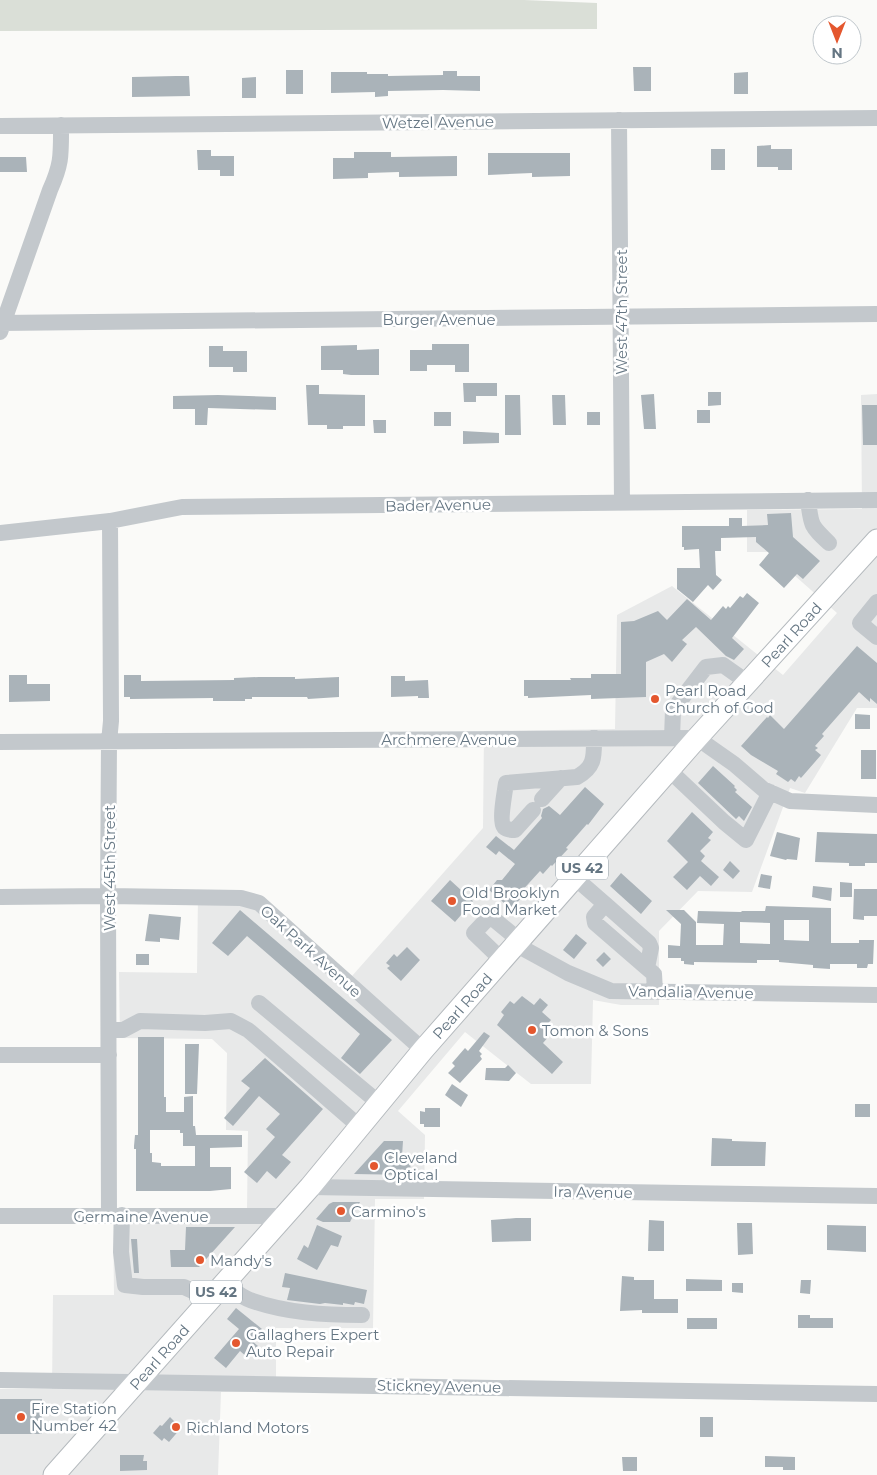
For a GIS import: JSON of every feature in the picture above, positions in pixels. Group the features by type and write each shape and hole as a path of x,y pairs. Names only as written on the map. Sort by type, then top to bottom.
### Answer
{"main road":[{"name":"Pearl Road","path":"54,1475 310,1187 423,1050 574,877 748,682 875,547"}],"street":[{"name":"Wetzel Avenue","path":"0,126 877,118"},
{"name":"West 47th Street","path":"619,120 622,503"},
{"path":"1,326 58,170 62,148 61,125"},
{"name":"Burger Avenue","path":"1,326 877,314"},
{"path":"808,500 810,521 813,528 830,543"},
{"name":"Bader Avenue","path":"0,533 110,521 182,507 877,500"},
{"name":"West 45th Street","path":"110,521 109,1055 116,1215 125,1284 184,1287 210,1299"},
{"path":"877,602 860,623 877,638"},
{"path":"672,738 674,710 706,667 722,665 748,682"},
{"path":"561,778 515,830 503,827 502,819 506,782 561,778 577,777 586,772 593,760 594,738"},
{"path":"697,738 734,764 763,789 790,801 877,805"},
{"name":"Archmere Avenue","path":"0,742 697,738"},
{"path":"669,770 746,840 770,792"},
{"path":"574,877 649,943 651,948 647,968"},
{"name":"Oak Park Avenue","path":"0,897 240,898 259,903 423,1050"},
{"path":"605,904 594,917 595,923 654,974 655,991"},
{"name":"Vandalia Avenue","path":"512,948 611,991 877,994"},
{"path":"259,1003 379,1103"},
{"path":"109,1030 123,1030 140,1021 206,1023 231,1021 248,1030 360,1127"},
{"path":"0,1055 109,1055"},
{"name":"Ira Avenue","path":"310,1187 877,1196"},
{"name":"Germaine Avenue","path":"0,1216 283,1216"},
{"path":"224,1284 248,1300 279,1309 340,1315 362,1315"},
{"name":"Stickney Avenue","path":"0,1380 877,1394"}],"shaded area":[{"path":"0,0 524,0 597,3 597,29 0,31"},
{"path":"877,394 877,708 857,708 805,793 790,788 752,892 698,891 659,931 659,1005 621,1005 593,1000 591,1084 531,1084 465,1032 398,1111 425,1135 424,1199 375,1199 373,1328 276,1328 276,1392 221,1392 218,1475 0,1475 0,1389 52,1389 53,1295 114,1295 113,1209 247,1209 248,1131 226,1130 227,1053 212,1039 120,1038 119,972 197,973 198,894 254,895 352,976 483,828 484,731 615,729 617,615 672,586 783,675 837,613 768,552 747,552 747,510 862,509 861,395"}],"building":[{"path":"633,67 651,67 651,91 634,91"},
{"path":"286,70 303,70 303,94 286,94"},
{"path":"443,71 457,71 457,76 480,76 480,91 388,91 388,96 375,97 375,92 331,93 331,72 367,72 367,74 388,74 388,76 443,75"},
{"path":"748,72 748,94 734,94 734,73"},
{"path":"189,76 190,96 132,97 132,77"},
{"path":"256,77 256,98 242,98 242,78"},
{"path":"771,145 771,149 792,149 792,170 778,170 778,167 757,167 757,146"},
{"path":"711,149 725,149 725,170 711,170"},
{"path":"197,150 211,150 211,156 234,156 234,176 220,176 220,170 198,170"},
{"path":"354,152 391,152 391,157 457,156 457,176 399,177 399,172 368,173 368,178 333,179 333,158 354,158"},
{"path":"488,153 570,153 570,176 532,177 532,173 488,175"},
{"path":"0,157 26,157 27,172 0,172"},
{"path":"432,344 469,344 469,372 455,372 455,365 427,365 427,371 410,371 410,350 432,350"},
{"path":"357,345 357,350 379,349 379,375 351,375 343,374 343,370 321,370 321,346"},
{"path":"209,346 223,346 223,351 247,351 247,372 233,372 233,367 209,367"},
{"path":"463,383 497,383 497,396 476,396 476,402 464,402"},
{"path":"306,385 319,385 319,394 365,395 365,426 343,426 343,429 327,429 327,425 308,425"},
{"path":"708,392 721,392 721,405 708,406"},
{"path":"654,394 656,429 644,429 641,395"},
{"path":"505,395 520,395 521,435 505,435"},
{"path":"552,395 565,395 566,425 553,425"},
{"path":"173,396 276,397 276,410 208,408 207,425 195,425 195,409 173,409"},
{"path":"862,405 877,405 877,445 863,445"},
{"path":"697,410 710,410 710,423 697,423"},
{"path":"434,412 451,412 451,426 434,426"},
{"path":"587,412 600,412 600,425 587,425"},
{"path":"373,420 386,420 386,433 374,433"},
{"path":"463,431 499,433 499,443 463,444"},
{"path":"791,513 793,537 820,561 803,579 797,574 784,588 759,565 769,553 756,542 756,537 721,538 721,551 715,551 716,575 722,580 713,590 708,585 693,602 677,589 677,568 700,568 699,549 684,550 684,547 682,547 682,526 729,526 729,518 742,518 742,526 768,525 767,514"},
{"path":"747,593 759,603 732,638 744,649 734,660 726,656 696,627 682,640 687,644 672,662 664,654 646,662 646,697 591,699 591,695 528,698 528,696 524,696 524,680 571,680 570,678 591,678 591,674 621,674 621,622 634,621 658,611 667,620 687,599 711,620 723,606 726,609 728,606 730,608 740,596 743,598"},
{"path":"857,646 877,663 877,704 870,698 870,702 859,692 822,734 824,736 815,746 818,748 815,750 821,755 801,778 799,776 795,782 791,779 788,782 776,774 778,771 751,755 741,746 770,715 784,729"},
{"path":"9,675 27,675 27,684 50,684 50,701 9,702"},
{"path":"124,675 141,675 141,681 234,680 234,678 259,677 295,677 295,679 339,677 339,697 308,699 307,697 252,697 252,699 245,699 245,701 213,701 213,698 130,699 130,697 124,697"},
{"path":"391,676 405,676 405,681 428,680 429,698 418,698 418,696 391,697"},
{"path":"855,714 870,715 870,729 855,729"},
{"path":"861,750 876,750 876,779 861,779"},
{"path":"713,766 735,786 737,790 735,792 752,807 744,821 739,816 736,819 698,783"},
{"path":"585,787 604,804 552,866 543,874 540,871 519,894 522,897 511,909 489,890 497,880 502,880 515,864 499,851 496,855 486,847 496,836 514,850 542,818 543,809 549,806 560,815"},
{"path":"692,812 713,832 708,838 711,840 700,851 705,856 701,861 719,877 711,886 700,876 687,890 673,877 688,862 667,841"},
{"path":"777,832 800,838 797,860 786,860 770,856"},
{"path":"817,832 877,834 877,863 865,863 865,866 849,866 849,863 815,862"},
{"path":"730,861 740,871 733,879 723,870"},
{"path":"621,873 652,901 641,914 610,886"},
{"path":"761,874 772,876 770,889 758,887"},
{"name":"Old Brooklyn Food Market","path":"450,880 473,901 455,922 431,901"},
{"path":"840,882 852,883 852,897 840,897"},
{"path":"813,886 832,888 831,901 812,897"},
{"path":"854,889 877,889 877,916 864,916 864,920 853,919"},
{"path":"766,906 831,908 831,943 859,943 859,940 874,940 873,964 868,964 867,968 857,968 857,964 830,964 830,969 813,968 813,965 779,962 779,960 757,960 757,963 694,962 694,965 684,964 681,958 668,958 668,945 680,946 681,924 666,910 684,910 696,922 696,945 723,945 724,924 697,923 698,911 765,911","holes":["784,920 809,920 809,941 784,940","740,922 770,923 770,944 740,943"]},
{"path":"240,910 392,1040 360,1074 341,1058 360,1034 247,936 228,956 212,943"},
{"path":"149,914 181,917 179,940 160,938 160,942 145,941"},
{"path":"576,934 587,943 574,959 563,950"},
{"path":"407,947 420,960 401,981 387,968 390,966 386,963 394,954 397,957"},
{"path":"604,952 611,959 603,967 596,960"},
{"path":"136,954 149,954 149,965 136,965"},
{"path":"522,996 534,1005 540,998 548,1005 542,1012 551,1020 543,1029 550,1035 543,1043 563,1062 552,1074 497,1025 504,1015 501,1012 510,1001 514,1004"},
{"path":"484,1032 490,1036 479,1051 482,1054 480,1056 482,1059 460,1083 448,1073 455,1066 452,1063 465,1048 468,1051"},
{"path":"138,1037 164,1037 164,1097 166,1097 166,1112 184,1112 184,1097 193,1096 193,1126 195,1126 196,1135 242,1135 242,1147 210,1148 210,1167 231,1167 231,1189 210,1191 136,1191 136,1149 134,1149 134,1146 135,1135 138,1135","holes":["150,1130 180,1130 180,1133 183,1133 183,1146 195,1146 195,1166 161,1166 161,1163 152,1162"]},
{"path":"185,1044 199,1044 197,1094 185,1094"},
{"path":"265,1058 323,1109 282,1155 291,1162 276,1179 267,1171 257,1183 244,1172 275,1137 266,1129 280,1114 259,1096 233,1126 224,1118 250,1088 241,1081"},
{"path":"508,1065 516,1073 509,1081 485,1080 486,1068 505,1068"},
{"path":"452,1084 468,1095 461,1107 445,1095"},
{"path":"855,1104 870,1104 870,1117 855,1117"},
{"path":"425,1108 440,1108 440,1127 424,1127 424,1124 420,1124 420,1111 425,1112"},
{"path":"712,1138 732,1139 732,1141 766,1142 765,1166 711,1166"},
{"path":"384,1141 403,1141 402,1156 411,1156 410,1175 354,1174"},
{"path":"333,1202 360,1202 350,1222 323,1222 316,1219"},
{"path":"531,1218 531,1241 492,1242 491,1220"},
{"path":"649,1220 664,1221 664,1251 648,1251"},
{"path":"737,1223 752,1223 753,1254 738,1255"},
{"path":"317,1225 342,1236 338,1247 331,1245 317,1270 297,1259 304,1245 308,1248"},
{"path":"827,1225 866,1226 866,1252 827,1250"},
{"path":"186,1227 235,1227 199,1267 171,1267 170,1250 185,1250"},
{"path":"131,1239 137,1239 139,1273 134,1273"},
{"path":"285,1273 367,1290 364,1304 355,1302 354,1305 343,1303 343,1305 320,1304 287,1300 290,1288 282,1287"},
{"path":"622,1276 634,1277 634,1280 654,1280 654,1299 678,1299 678,1313 642,1313 642,1310 620,1311"},
{"path":"686,1279 722,1280 722,1291 686,1291"},
{"path":"801,1280 811,1280 810,1294 800,1293"},
{"path":"732,1283 743,1283 743,1293 732,1292"},
{"path":"236,1308 262,1329 252,1341 258,1346 248,1358 240,1351 226,1368 214,1358 239,1329 227,1319"},
{"path":"798,1315 810,1315 810,1318 833,1318 833,1328 798,1328"},
{"path":"687,1318 717,1318 717,1329 687,1329"},
{"name":"Fire Station Number 42","path":"0,1399 42,1399 42,1434 0,1434"},
{"path":"170,1417 181,1428 169,1442 164,1438 162,1441 153,1433"},
{"path":"700,1417 713,1417 713,1437 700,1437"},
{"path":"120,1455 144,1455 143,1461 147,1461 147,1470 120,1471"},
{"path":"765,1456 795,1457 795,1470 783,1470 783,1467 765,1467"},
{"path":"622,1457 637,1457 637,1471 623,1471"}],"place":[{"name":"Pearl Road Church of God","path":"655,699"},
{"name":"Old Brooklyn Food Market","path":"452,901"},
{"name":"Tomon & Sons","path":"532,1030"},
{"name":"Cleveland Optical","path":"374,1166"},
{"name":"Carmino's","path":"341,1211"},
{"name":"Mandy's","path":"200,1260"},
{"name":"Gallaghers Expert Auto Repair","path":"236,1343"},
{"name":"Fire Station Number 42","path":"21,1417"},
{"name":"Richland Motors","path":"176,1427"}]}
